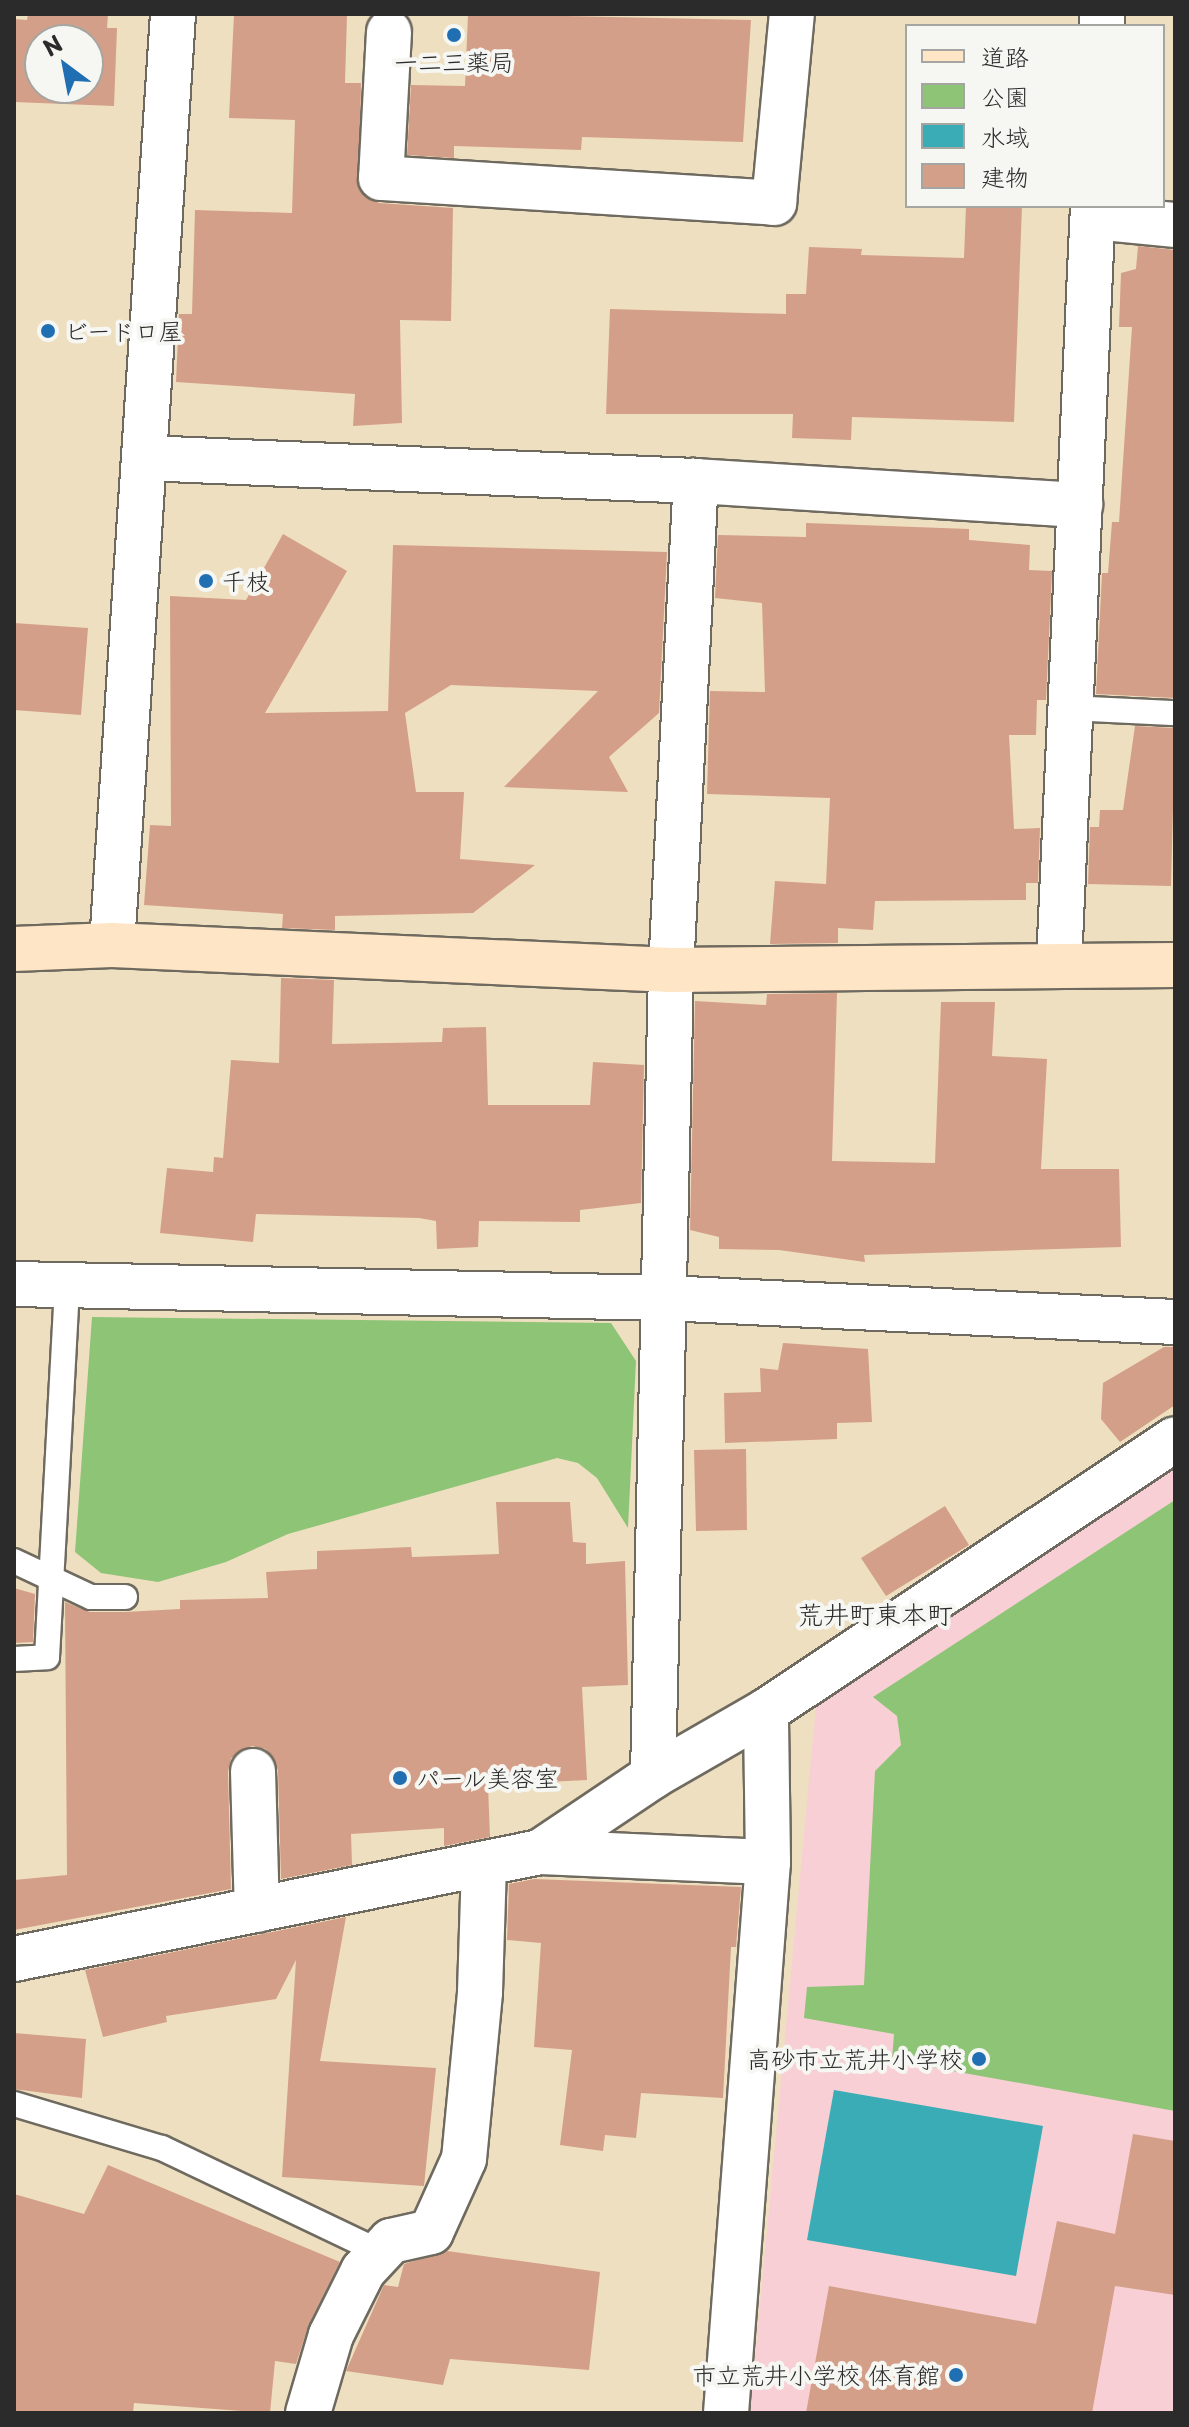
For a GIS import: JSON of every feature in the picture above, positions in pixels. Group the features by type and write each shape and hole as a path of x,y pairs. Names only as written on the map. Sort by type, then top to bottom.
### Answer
{"street":[{"path":"112,945 173,14"},
{"path":"389,32 381,178 774,203 792,14"},
{"path":"1059,963 1093,211 1175,225"},
{"path":"144,458 696,481 1080,505"},
{"path":"653,1776 671,970 696,481"},
{"path":"14,949 112,945 671,970 1059,963 1175,965"},
{"path":"14,1284 664,1298 1175,1322"},
{"path":"540,1852 653,1776 766,1711 1175,1439"},
{"path":"726,2413 768,1862 766,1711"},
{"path":"253,1771 257,1910"},
{"path":"14,1959 540,1852 768,1862"},
{"path":"308,2413 331,2335 363,2271 391,2241 431,2232 464,2159 480,1992 484,1864"}],"lane":[{"path":"1071,708 1175,713"},
{"path":"14,1659 47,1657 67,1285"},
{"path":"14,1561 91,1597 125,1597"},
{"path":"14,2104 162,2148 380,2252"}],"shaded area":[{"name":"高砂市立荒井小学校","path":"1175,1468 1175,2413 750,2413 816,1706"}],"green space":[{"path":"92,1317 611,1323 636,1361 628,1528 597,1478 578,1463 557,1458 288,1534 226,1562 158,1582 101,1573 75,1552"},
{"path":"1175,1500 1175,2111 892,2060 894,2034 804,2018 807,1987 864,1985 875,1771 901,1745 897,1716 873,1697"}],"water":[{"path":"834,2090 1043,2126 1016,2276 807,2240"}],"building":[{"path":"28,14 108,14 107,28 117,28 114,106 64,104 104,104 104,24 24,24 24,102 14,102 14,19 27,20"},
{"path":"234,14 347,15 345,83 361,83 359,190 379,203 453,208 451,321 400,320 402,423 353,426 355,394 176,382 179,314 192,314 195,210 292,213 295,120 229,118"},
{"path":"468,14 751,20 743,142 582,137 581,150 454,146 454,158 407,155 411,85 465,86"},
{"path":"966,208 1022,208 1014,422 852,417 851,440 792,438 793,414 606,414 610,309 786,314 786,294 806,294 809,247 862,249 861,255 964,258"},
{"path":"1138,246 1175,250 1175,698 1096,694 1102,573 1108,573 1112,522 1119,522 1132,327 1119,327 1121,273 1136,269"},
{"path":"806,523 969,529 969,540 1030,545 1029,570 1052,571 1046,700 1037,700 1036,735 1009,735 1014,829 1040,828 1038,883 1026,883 1026,900 875,901 873,930 838,928 838,943 770,944 775,881 826,884 830,798 707,794 710,691 765,692 762,603 715,598 718,535 806,537"},
{"path":"283,534 347,571 265,713 388,711 393,545 667,552 659,713 609,757 628,792 504,787 598,691 451,685 405,713 416,792 464,792 460,859 535,865 473,913 335,916 335,930 282,928 283,914 144,905 150,825 171,826 170,596 246,600"},
{"path":"14,623 88,628 81,715 14,710"},
{"path":"1135,726 1175,728 1171,886 1088,884 1090,827 1099,827 1100,810 1123,810"},
{"path":"281,978 334,980 332,1044 442,1042 443,1028 486,1027 488,1105 590,1105 593,1062 644,1065 641,1203 580,1210 580,1222 479,1221 478,1247 437,1249 436,1221 419,1218 256,1214 253,1242 160,1233 167,1168 213,1172 214,1157 223,1158 231,1060 279,1063"},
{"path":"837,993 832,1161 935,1163 941,1002 995,1002 992,1056 1047,1059 1041,1169 1119,1169 1121,1247 864,1255 865,1262 779,1250 719,1249 719,1237 690,1230 695,1001 766,1005 767,994"},
{"path":"783,1343 868,1349 872,1422 837,1423 837,1439 725,1443 724,1393 761,1392 760,1368 778,1370"},
{"path":"1164,1347 1175,1347 1175,1405 1120,1442 1101,1419 1103,1383"},
{"path":"746,1449 747,1530 696,1531 694,1450"},
{"path":"496,1502 570,1502 573,1542 586,1543 586,1564 625,1561 628,1685 582,1687 587,1780 488,1785 490,1837 444,1846 444,1828 351,1834 352,1865 281,1879 278,1770 266,1749 252,1746 231,1758 228,1771 231,1889 14,1930 14,1880 67,1875 65,1602 90,1612 125,1612 180,1609 180,1600 268,1598 266,1572 317,1569 317,1551 411,1547 412,1557 499,1554"},
{"path":"945,1506 969,1545 886,1596 861,1558"},
{"path":"14,1588 35,1594 33,1642 14,1643"},
{"path":"534,1879 741,1887 736,1947 731,1947 723,2098 641,2093 636,2138 605,2135 603,2151 560,2145 572,2050 534,2047 541,1943 507,1940 509,1884"},
{"path":"346,1917 320,2061 436,2068 424,2186 282,2177 296,1960 276,1999 166,2016 167,2022 103,2037 85,1970"},
{"path":"14,2033 86,2039 82,2098 14,2089"},
{"name":"市立荒井小学校 体育館","path":"1133,2134 1175,2141 1175,2295 1115,2286 1092,2413 806,2413 829,2286 1036,2324 1057,2221 1115,2234"},
{"path":"108,2165 340,2262 309,2324 296,2364 275,2361 270,2413 134,2403 133,2413 14,2413 14,2194 84,2214"},
{"path":"447,2251 600,2272 589,2370 450,2359 443,2385 346,2371 384,2285 398,2287 404,2264"}],"place":[{"name":"一二三薬局","path":"454,35"},
{"name":"ビードロ屋","path":"48,331"},
{"name":"千枝","path":"206,581"},
{"name":"パール美容室","path":"400,1778"},
{"name":"高砂市立荒井小学校","path":"979,2059"},
{"name":"市立荒井小学校 体育館","path":"956,2375"}],"district":[{"name":"荒井町東本町","path":"875,1614"}]}
